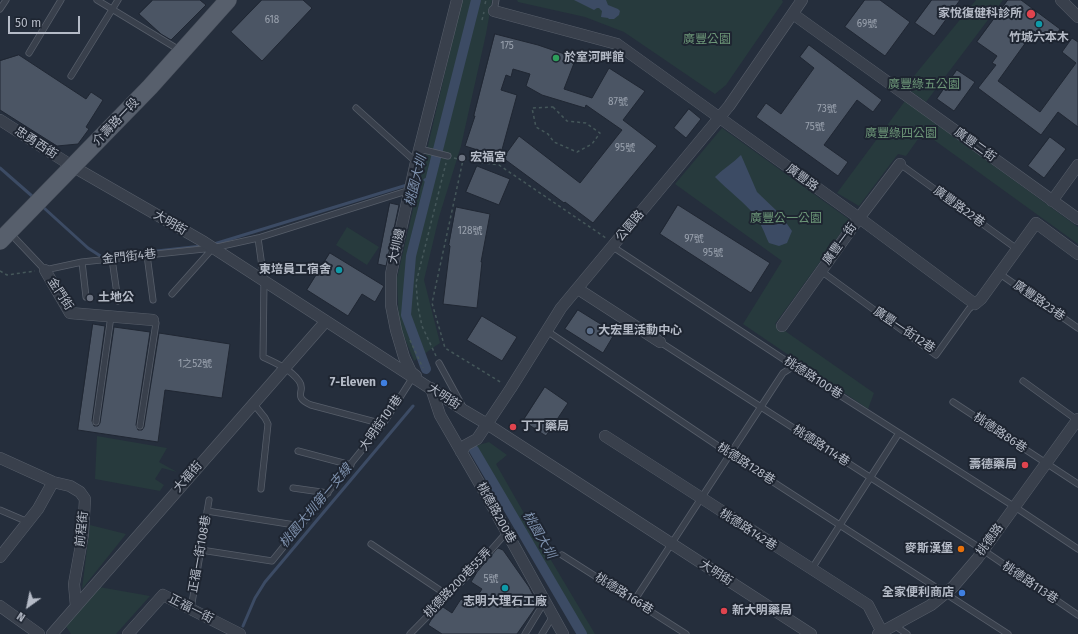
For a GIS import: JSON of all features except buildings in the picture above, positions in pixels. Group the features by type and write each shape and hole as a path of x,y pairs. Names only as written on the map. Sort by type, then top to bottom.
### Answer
{"main road":[{"name":"介壽路一段","path":"4,236 150,87 227,0"}],"street":[{"name":"大圳邊","path":"432,390 412,372 404,357 396,330 391,305 391,274 416,162 423,150 457,0"},
{"name":"公園路","path":"461,452 466,445 477,439 561,308 720,118 802,0"},
{"path":"1061,0 1078,17"},
{"name":"廣豐路","path":"495,5 617,44 859,218 975,304"},
{"name":"廣豐二街","path":"793,14 1078,220"},
{"name":"忠勇西街","path":"0,120 72,166"},
{"name":"廣豐一街","path":"782,326 859,218 900,164"},
{"path":"1052,201 1078,165"},
{"name":"大明街","path":"72,166 210,246 811,634"},
{"path":"975,304 981,299 1000,274 1036,223 1078,254"},
{"name":"金門街","path":"45,270 70,313 153,320"},
{"path":"578,289 660,342"},
{"name":"大福街","path":"54,633 326,321"},
{"name":"桃德路200巷","path":"432,390 440,415 563,634"},
{"name":"桃德路","path":"880,633 931,604 953,587 983,550 1078,420"},
{"name":"桃德路142巷","path":"605,436 700,499 868,605 880,633"},
{"name":"前程街","path":"0,458 54,482 70,486 80,492 85,499 83,534 74,584 76,606"},
{"path":"0,557 38,509 54,482"},
{"name":"正福一街","path":"128,634 163,595 240,634"},
{"path":"0,606 39,634"}],"lane":[{"path":"0,9 6,0"},
{"path":"29,53 60,0"},
{"path":"97,0 181,51"},
{"path":"71,76 118,0"},
{"path":"356,108 416,162"},
{"path":"423,150 448,156"},
{"name":"廣豐路22巷","path":"900,164 1017,249"},
{"name":"金門街4巷","path":"45,270 82,262 147,255 258,238 410,190"},
{"name":"金門街","path":"4,236 45,270"},
{"path":"258,238 264,281 263,357 285,367 300,381 300,397 303,402 383,424"},
{"path":"172,294 210,246"},
{"name":"桃德路100巷","path":"614,246 794,366 1078,549"},
{"path":"147,255 153,300"},
{"path":"112,259 118,301"},
{"path":"82,262 86,297"},
{"name":"廣豐一街12巷","path":"821,272 936,355 969,309 975,304"},
{"name":"廣豐路23巷","path":"1000,274 1078,328"},
{"path":"96,422 111,316"},
{"path":"140,426 156,323 153,320"},
{"name":"桃德路128巷","path":"547,331 730,454 1008,634"},
{"name":"桃德路114巷","path":"660,342 983,550"},
{"path":"439,363 466,411"},
{"path":"634,601 783,373 794,366"},
{"name":"大明街101巷","path":"201,550 272,561 328,494 383,424 413,377"},
{"path":"1023,381 1078,420"},
{"name":"桃德路86巷","path":"953,402 1078,484"},
{"path":"253,403 268,424 261,489"},
{"path":"811,570 899,433"},
{"path":"298,451 351,465"},
{"path":"293,488 328,494"},
{"name":"正福一街108巷","path":"191,609 209,500"},
{"path":"0,510 28,522"},
{"path":"207,511 301,526"},
{"name":"桃德路200巷55弄","path":"410,634 476,567 506,532"},
{"path":"370,544 447,595"},
{"name":"桃德路113巷","path":"983,550 1078,615"},
{"name":"桃德路166巷","path":"562,555 686,634"},
{"path":"525,634 545,601"},
{"path":"542,634 553,616"},
{"path":"894,625 908,634"}],"path":[{"path":"532,108 553,108 567,121 586,123 600,133 592,144 577,152 554,142 548,134 536,127 532,108"},
{"path":"439,363 422,326 418,307 416,283 448,156 463,160 499,165 614,246"},
{"path":"463,160 432,303 445,348 511,388"},
{"path":"0,271 7,275 45,270"},
{"path":"410,340 423,368"}],"green space":[{"path":"462,0 492,0 461,146 439,217 424,280 440,343 414,361 399,324 397,278"},
{"name":"廣豐公園","path":"517,0 782,0 783,2 726,85 715,94 624,32 585,17 518,2"},
{"name":"廣豐綠五公園","path":"976,0 1003,0 926,102 905,87"},
{"name":"廣豐綠四公園","path":"905,101 1078,227 1078,244 923,132 906,156 898,154 859,206 837,193"},
{"name":"廣豐公一公園","path":"722,128 850,220 775,324 874,393 868,409 743,324 782,261 675,184"},
{"path":"347,227 379,247 367,265 336,245"},
{"path":"97,436 167,448 159,462 177,472 162,468 155,479 164,485 160,491 95,479"},
{"path":"489,442 507,455 496,464 595,634 586,634 475,446"},
{"path":"90,525 126,534 82,589"},
{"path":"99,587 150,596 116,634 71,634 65,625"}],"water":[{"path":"574,0 606,0 608,5 620,11 619,15 614,19 601,17 602,11 599,8 594,10"},
{"path":"741,155 757,192 780,214 792,231 787,243 779,246 769,243 760,223 752,212 715,177"}],"waterway":[{"name":"桃園大圳","path":"426,369 406,315 411,256 476,0"},
{"path":"0,168 32,196"},
{"name":"桃園大圳","path":"425,180 430,178"},
{"path":"214,244 407,185"},
{"path":"44,208 88,248 102,257 202,246"},
{"name":"桃園大圳第一支線","path":"243,626 255,598 265,582 413,406"},
{"name":"桃園大圳","path":"474,450 582,634"}],"place":[{"name":"家悅復健科診所","path":"1031,14"},
{"name":"竹城六本木","path":"1039,24"},
{"name":"於室河畔館","path":"556,58"},
{"name":"宏福宮","path":"462,158"},
{"name":"東培員工宿舍","path":"339,270"},
{"name":"土地公","path":"90,298"},
{"name":"大宏里活動中心","path":"590,331"},
{"name":"7-Eleven","path":"384,383"},
{"name":"丁丁藥局","path":"513,427"},
{"name":"壽德藥局","path":"1025,465"},
{"name":"麥斯漢堡","path":"961,549"},
{"name":"志明大理石工廠","path":"505,588"},
{"name":"全家便利商店","path":"962,593"},
{"name":"新大明藥局","path":"724,611"}]}
